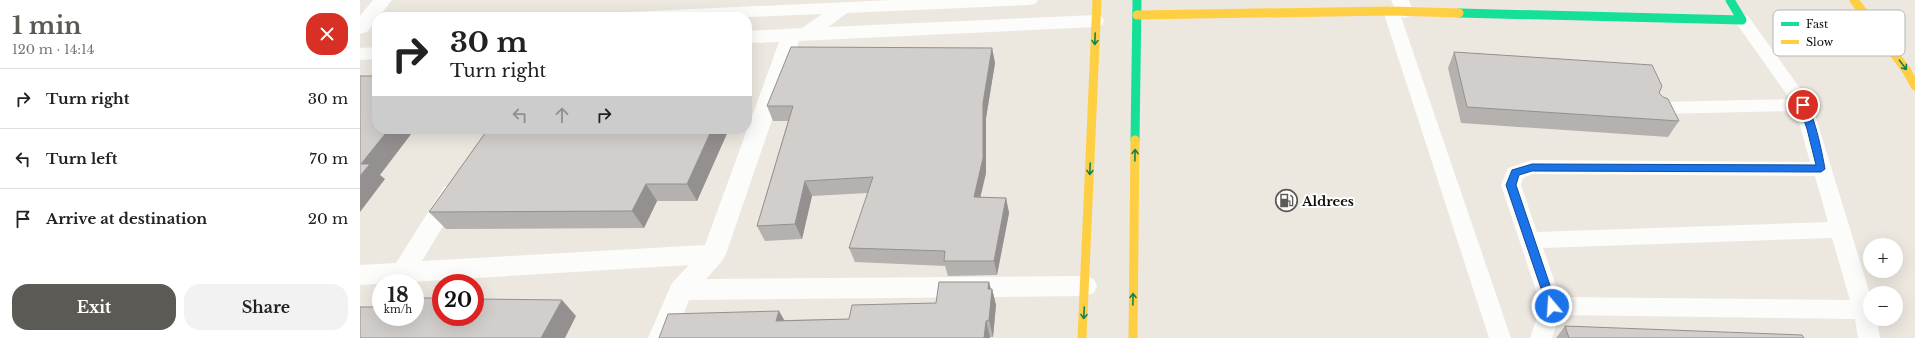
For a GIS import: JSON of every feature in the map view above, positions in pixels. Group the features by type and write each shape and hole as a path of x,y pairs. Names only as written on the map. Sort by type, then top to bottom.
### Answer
{"street":[{"path":"373,12 383,0"},
{"path":"609,12 616,0"},
{"path":"701,12 842,4 1029,0"},
{"path":"1082,338 1097,0"},
{"path":"1132,338 1138,0"},
{"path":"1730,0 1742,20"},
{"path":"1854,0 1861,10"},
{"path":"828,34 842,4"},
{"path":"752,37 807,34 842,4"},
{"path":"1137,15 1398,8 1742,20"},
{"path":"360,28 372,13"},
{"path":"791,35 1096,21"},
{"path":"360,33 372,32"},
{"path":"661,338 681,290 714,254 791,35"},
{"path":"360,54 372,53"},
{"path":"1896,56 1907,71 1915,86"},
{"path":"403,272 463,175"},
{"path":"360,275 714,254"},
{"path":"681,290 1085,286"}],"lane":[{"path":"1398,8 1500,338"},
{"path":"1742,20 1803,105 1812,129 1821,169 1863,307"},
{"path":"1659,108 1803,105"},
{"path":"1541,338 1552,306 1511,185 1515,173 1532,167 1821,169"},
{"path":"1530,240 1839,230"},
{"path":"1552,306 1863,310"},
{"path":"1867,326 1869,338"}],"building":[{"path":"791,47 992,48 983,103 983,158 974,197 1006,198 994,261 944,261 945,251 849,248 873,177 805,181 795,224 757,226 793,106 767,106"},
{"path":"1454,52 1652,65 1662,86 1659,93 1668,99 1679,121 1467,107"},
{"path":"360,76 372,76 372,134 385,134 361,164 370,164 360,176"},
{"path":"484,134 710,134 687,184 646,184 632,211 429,212"},
{"path":"939,282 989,282 988,289 992,289 989,320 986,321 984,338 659,338 668,314 779,311 776,321 849,319 852,305 936,303"},
{"path":"424,298 432,298 432,326 484,326 484,299 562,300 541,338 360,338 360,307 372,307 372,326 424,326"},
{"path":"1565,326 1802,335 1804,338 1569,338"}],"traffic: fast":[{"path":"1459,13 1742,20 1730,0"},
{"path":"1135,140 1137,1"}],"traffic: slow":[{"path":"1082,338 1097,0"},
{"path":"1854,0 1861,10"},
{"path":"1137,15 1391,11 1459,13"},
{"path":"1896,56 1907,71 1915,86"},
{"path":"1133,338 1135,140"}],"place":[{"name":"Aldrees","path":"1286,201"}],"route":[{"path":"1552,306 1511,185 1515,173 1532,167 1821,169 1812,129 1803,105"}]}
